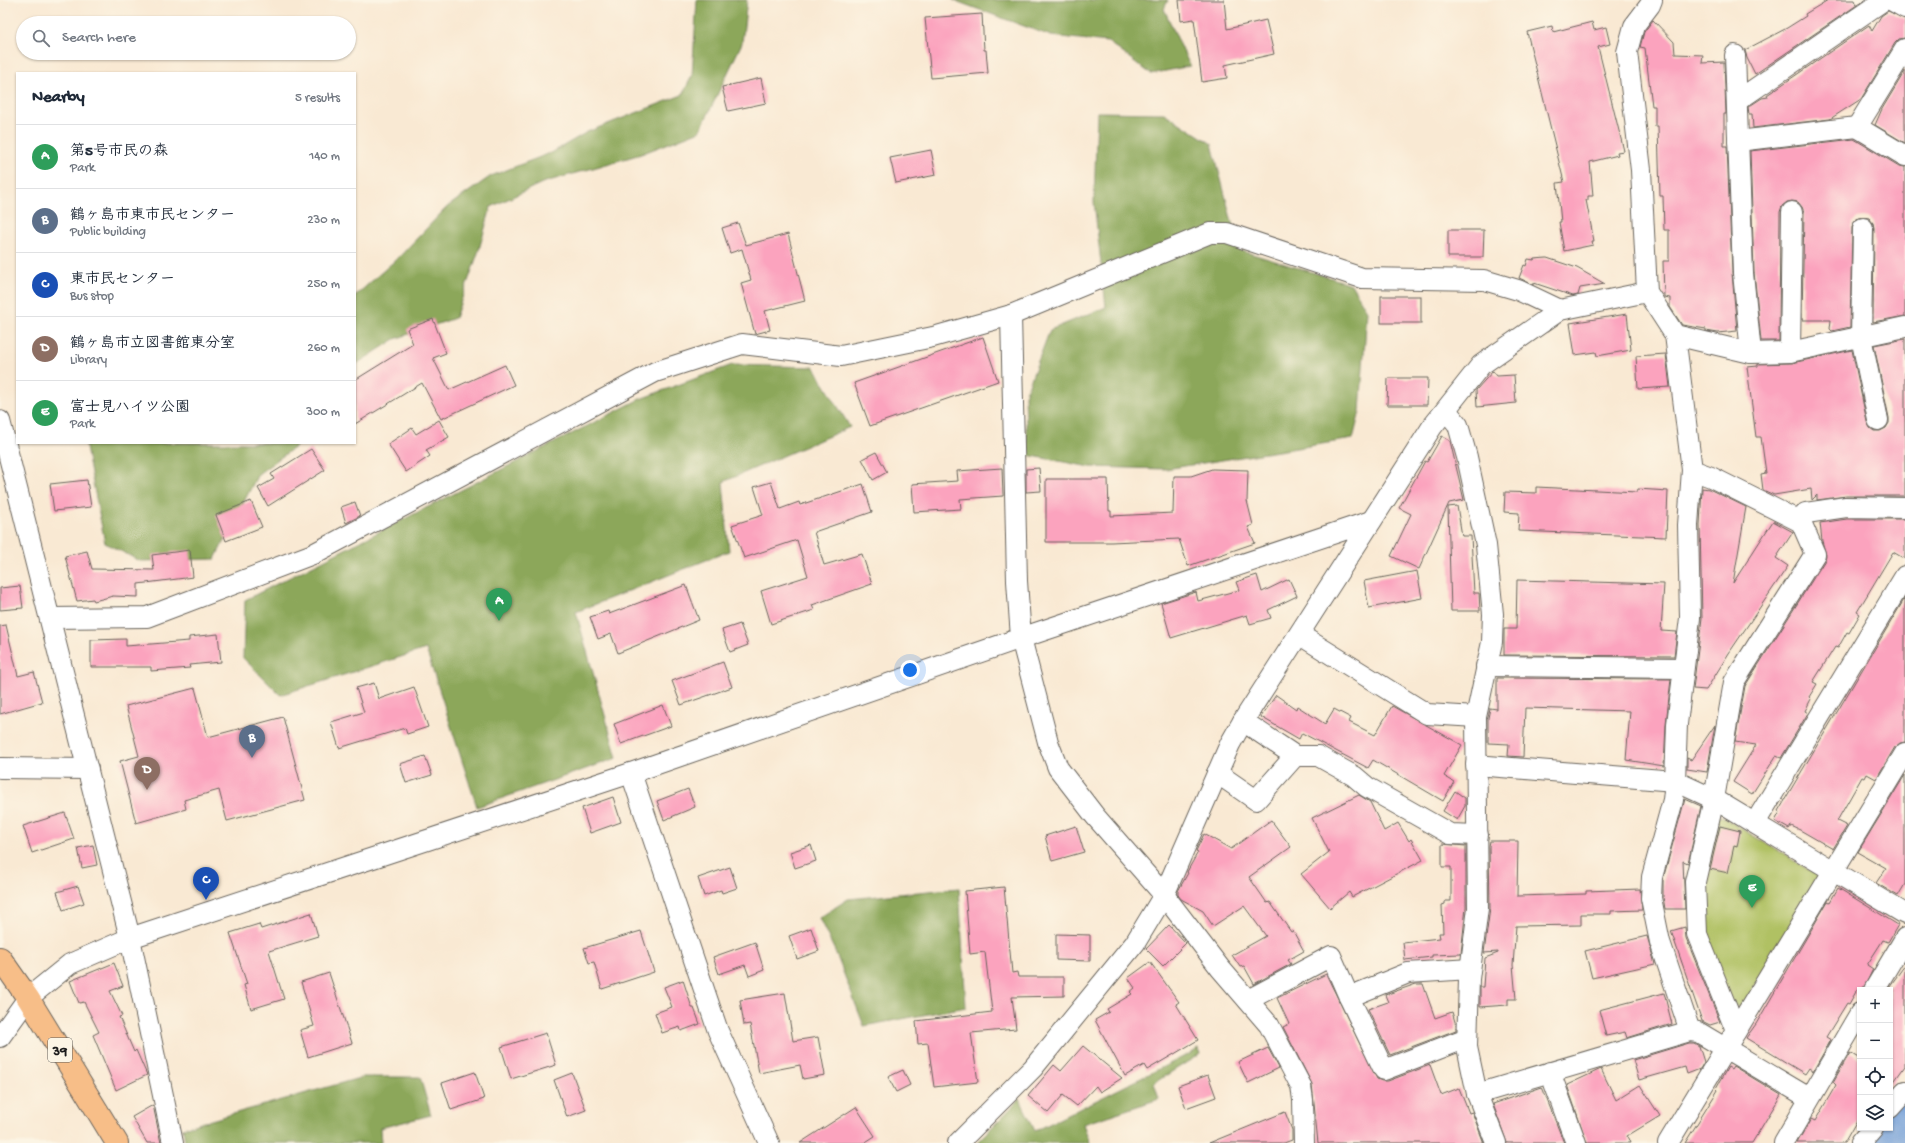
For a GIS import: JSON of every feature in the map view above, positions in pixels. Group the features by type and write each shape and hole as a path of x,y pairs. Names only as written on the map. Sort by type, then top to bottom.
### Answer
{"main road":[{"name":"39","path":"0,958 28,998 117,1143"}],"street":[{"path":"1652,0 1650,5 1634,26 1627,52 1641,170 1647,292 1675,335 1692,470 1688,525 1690,618 1677,724 1675,781 1673,800 1652,877 1651,898 1660,942 1690,1032"},
{"path":"1737,101 1884,0"},
{"path":"1892,0 1905,8"},
{"path":"1857,127 1904,52"},
{"path":"1735,55 1743,273 1750,353"},
{"path":"1738,141 1857,127 1905,156"},
{"path":"1790,352 1792,212"},
{"path":"1863,228 1861,337 1878,420"},
{"path":"50,618 147,617 313,554 654,372 742,344 842,356 933,337 1011,315 1210,233 1227,233 1362,278 1484,280 1518,290 1560,310"},
{"path":"958,1143 1038,1062 1135,943 1164,895 1230,744 1243,721 1300,635 1432,427 1481,365 1560,310 1647,292"},
{"path":"1011,315 1018,581 1021,638 1048,742 1058,768 1095,816 1164,895 1220,968 1269,1025 1301,1086 1303,1100 1304,1143"},
{"path":"1675,335 1750,353 1790,352 1905,327"},
{"path":"1446,410 1458,425 1467,457 1486,545 1493,614 1492,642 1476,717 1478,908 1470,969 1467,1048 1477,1094 1496,1143"},
{"path":"0,421 130,938 173,1143"},
{"path":"1692,470 1711,477 1801,522 1815,554 1734,682 1714,799 1695,882 1697,934 1736,1030"},
{"path":"1801,522 1806,513 1846,507 1905,508"},
{"path":"0,1037 28,998 70,964 130,938 631,773 1021,638 1371,521"},
{"path":"1755,823 1905,576"},
{"path":"1300,635 1427,714 1476,717"},
{"path":"1486,666 1683,668"},
{"path":"1243,721 1295,756 1318,756 1354,776 1367,787 1450,834 1478,835"},
{"path":"1668,1143 1905,753"},
{"path":"1217,773 1256,800 1295,756"},
{"path":"1476,765 1675,781 1714,799 1905,914"},
{"path":"0,768 88,769"},
{"path":"631,773 718,1031 769,1143"},
{"path":"1876,987 1905,938"},
{"path":"1248,1000 1331,956 1384,1070 1467,1038"},
{"path":"1349,997 1408,973 1470,969"},
{"path":"1784,1143 1809,1098 1857,1019"},
{"path":"1477,1094 1690,1032 1698,1032 1809,1098"},
{"path":"1550,1072 1576,1143"},
{"path":"1893,1105 1905,1091"},
{"path":"1860,1143 1870,1131"}],"green space":[{"path":"697,0 747,0 742,43 700,131 641,154 542,183 491,207 478,253 455,318 395,339 356,364 356,295 401,255 447,207 491,176 553,152 587,132 682,95 692,76"},
{"path":"953,0 1168,0 1164,9 1190,66 1151,74 1108,42 1051,36"},
{"path":"1097,112 1164,113 1212,144 1239,250 1351,284 1367,311 1360,411 1353,439 1166,469 1090,467 1027,455 1025,395 1050,330 1106,307 1094,202"},
{"path":"732,365 814,367 850,427 723,482 729,551 576,612 617,758 477,807 426,649 280,695 243,658 245,600 640,399"},
{"path":"85,444 299,444 258,474 215,559 140,561 105,543"},
{"path":"1721,816 1822,878 1741,1008 1733,1006 1702,934 1699,882 1714,819"},
{"path":"959,888 966,1007 864,1026 835,951 819,918 848,899"},
{"path":"1199,1049 1200,1054 1154,1083 1159,1099 1083,1124 1090,1143 976,1143 1020,1099 1035,1131"},
{"path":"363,1077 420,1077 431,1115 380,1128 381,1143 185,1143 183,1128"}],"building":[{"path":"1179,0 1224,0 1227,29 1266,20 1274,54 1225,65 1227,78 1202,82 1194,19 1181,21"},
{"path":"1828,0 1855,0 1857,5 1755,74 1747,58 1745,50 1787,28 1806,16 1805,14"},
{"path":"1888,11 1905,19 1905,38 1899,39 1895,43 1861,99 1830,119 1753,128 1752,114 1749,114 1748,107 1762,98 1768,97 1767,95 1869,25 1872,31 1881,16"},
{"path":"982,14 984,50 986,50 988,73 931,78 925,18"},
{"path":"1653,20 1674,42 1675,54 1703,55 1702,63 1724,62 1726,114 1724,114 1724,146 1727,146 1732,273 1737,331 1718,333 1706,331 1706,329 1682,325 1670,307 1670,298 1664,297 1663,261 1669,261 1669,230 1664,230 1663,196 1660,196 1658,126 1655,126 1655,106 1652,106 1645,48 1640,47 1644,32"},
{"path":"1592,22 1594,30 1606,27 1610,44 1598,47 1624,151 1617,152 1618,155 1590,162 1593,196 1588,196 1588,200 1586,200 1594,241 1592,241 1593,245 1564,251 1559,222 1561,222 1557,183 1564,182 1527,32 1552,26 1553,32"},
{"path":"1905,71 1905,143 1875,125 1882,109"},
{"path":"761,78 766,103 728,111 722,87"},
{"path":"1854,139 1899,166 1905,167 1905,316 1873,322 1874,228 1873,223 1869,218 1863,217 1858,218 1853,222 1852,228 1850,327 1832,331 1830,329 1831,320 1802,320 1804,212 1798,202 1792,201 1787,202 1782,206 1780,212 1779,341 1761,341 1754,272 1750,151"},
{"path":"931,150 936,175 896,183 890,158"},
{"path":"738,223 746,245 788,234 805,301 765,311 770,330 755,334 741,283 751,280 742,249 730,253 722,228"},
{"path":"1448,230 1484,230 1483,257 1448,257"},
{"path":"1547,258 1577,268 1605,284 1580,288 1578,295 1573,296 1534,283 1534,285 1519,278 1528,259 1534,260"},
{"path":"1381,296 1421,296 1421,323 1381,323"},
{"path":"1627,314 1631,350 1597,356 1596,352 1575,355 1570,323"},
{"path":"433,319 446,353 433,358 449,390 505,365 514,385 441,419 422,383 356,423 356,379 413,344 407,329"},
{"path":"983,337 998,381 870,426 854,383"},
{"path":"1905,339 1905,496 1846,496 1817,500 1817,495 1812,500 1811,489 1774,495 1763,490 1761,474 1766,473 1761,437 1756,437 1747,367 1758,366 1758,364 1792,363 1852,350 1867,422 1870,428 1874,431 1880,431 1886,428 1889,423 1889,418 1874,345"},
{"path":"1666,354 1670,387 1638,389 1636,356"},
{"path":"1493,371 1497,376 1514,375 1516,403 1477,407 1476,390"},
{"path":"1388,378 1428,378 1427,405 1387,405"},
{"path":"439,420 449,437 426,450 430,456 406,472 388,444 412,428 416,434"},
{"path":"1442,436 1450,441 1464,500 1449,503 1419,569 1391,556 1411,514 1399,508 1425,461 1427,462"},
{"path":"311,449 325,470 268,506 258,488 274,479 271,474"},
{"path":"876,452 887,472 873,480 862,459"},
{"path":"1002,468 1003,496 960,499 961,509 914,512 912,484 958,481 957,471"},
{"path":"1039,468 1041,491 1026,492 1026,469"},
{"path":"1212,469 1248,470 1247,501 1253,525 1248,527 1255,543 1188,566 1179,539 1111,542 1046,542 1046,479 1108,479 1109,511 1111,511 1111,516 1173,513 1174,476 1191,476"},
{"path":"87,480 91,507 54,511 50,484"},
{"path":"771,482 780,509 799,502 800,505 863,484 872,512 814,532 824,565 862,554 872,584 812,605 814,610 771,624 761,591 808,576 797,540 744,558 732,525 763,515 754,487"},
{"path":"1536,487 1637,492 1638,489 1668,491 1666,537 1518,531 1519,513 1504,512 1505,492 1536,493"},
{"path":"1702,488 1709,489 1746,507 1733,583 1773,521 1793,532 1776,558 1788,566 1729,653 1706,690 1693,689 1702,618 1700,525"},
{"path":"251,501 262,527 226,541 216,515"},
{"path":"355,502 360,516 346,523 341,507"},
{"path":"1457,506 1462,536 1471,536 1474,593 1479,593 1480,611 1451,611 1448,507"},
{"path":"1847,519 1905,519 1905,559 1893,552 1857,612 1860,614 1849,633 1847,632 1838,648 1835,647 1813,682 1817,684 1809,697 1811,699 1805,711 1808,713 1781,758 1776,756 1752,794 1733,782 1756,745 1735,742 1745,686 1825,560 1826,555 1822,541 1820,523"},
{"path":"190,550 193,577 138,584 138,597 113,596 94,601 93,599 77,601 65,556 87,551 92,569 154,570 152,555"},
{"path":"1417,571 1422,598 1369,608 1364,581"},
{"path":"1257,575 1262,592 1289,579 1297,596 1268,610 1271,618 1250,624 1247,615 1171,638 1161,603 1196,592 1198,601 1239,590 1236,582"},
{"path":"1517,580 1664,584 1661,631 1677,632 1674,656 1504,655 1504,629 1516,629"},
{"path":"686,585 699,620 618,653 611,634 598,639 590,617 608,611 609,614"},
{"path":"20,586 23,608 0,610 0,588"},
{"path":"1905,598 1905,742 1900,743 1895,747 1876,779 1867,774 1865,778 1862,777 1837,821 1847,826 1833,849 1800,830 1791,826 1789,829 1775,821 1780,812 1778,811"},
{"path":"740,624 748,645 730,652 722,630"},
{"path":"6,625 18,676 34,672 42,702 0,714 0,626"},
{"path":"218,634 221,662 189,665 190,668 151,671 151,667 91,667 91,640 126,639 126,646 189,641 189,637"},
{"path":"723,662 732,687 681,705 672,681"},
{"path":"1497,678 1671,679 1666,724 1664,766 1626,760 1630,711 1525,708 1523,757 1508,756 1509,744 1488,743 1488,718 1490,708 1497,709"},
{"path":"374,683 379,699 414,687 428,727 407,734 405,728 339,748 331,722 364,712 356,688"},
{"path":"195,688 208,737 283,717 305,800 227,821 219,790 184,800 186,809 136,823 120,761 139,756 126,706"},
{"path":"1276,695 1296,709 1297,706 1325,724 1334,709 1351,718 1349,722 1375,735 1392,706 1462,745 1444,776 1454,782 1443,801 1373,760 1368,768 1302,733 1299,739 1261,717"},
{"path":"663,705 671,726 621,744 614,724"},
{"path":"1715,725 1707,772 1687,769 1687,758 1691,760"},
{"path":"425,756 432,775 406,783 400,764"},
{"path":"1905,775 1905,884 1898,896 1876,883 1886,868 1858,852"},
{"path":"688,789 695,807 664,820 657,801"},
{"path":"1455,791 1465,798 1465,806 1457,820 1443,811"},
{"path":"1359,795 1370,802 1384,831 1398,823 1409,841 1411,839 1423,860 1352,897 1349,892 1330,908 1301,874 1329,852 1312,818"},
{"path":"613,797 621,822 590,833 582,808"},
{"path":"1685,799 1701,806 1688,863 1683,861 1685,909 1665,909 1663,879"},
{"path":"65,813 74,839 32,853 23,826"},
{"path":"1271,820 1291,847 1249,877 1267,903 1270,902 1291,932 1293,931 1304,951 1288,960 1291,964 1254,984 1244,966 1240,967 1232,955 1266,936 1244,906 1213,926 1203,911 1181,899 1178,895 1178,891 1198,852 1196,851 1204,834 1231,849"},
{"path":"1076,826 1084,852 1052,861 1045,836"},
{"path":"1720,826 1740,831 1737,847 1734,846 1728,873 1710,869"},
{"path":"1490,841 1518,841 1517,896 1586,894 1586,891 1640,889 1642,910 1611,911 1611,914 1581,914 1581,925 1516,926 1513,965 1516,999 1508,999 1508,1005 1480,1007 1480,987 1483,987 1485,958 1498,953 1484,953 1490,908"},
{"path":"1442,844 1466,846 1466,907 1461,954 1432,955 1432,957 1405,960 1403,942 1440,938 1439,933 1443,933 1442,905 1445,904 1445,901 1451,901 1451,867 1442,867"},
{"path":"93,845 97,865 82,868 78,848"},
{"path":"811,845 816,861 795,868 790,852"},
{"path":"730,867 737,888 722,893 721,890 704,896 698,878"},
{"path":"78,886 84,903 63,910 57,892"},
{"path":"1004,887 1012,973 1017,972 1018,977 1064,977 1064,996 1012,997 1016,1029 971,1033 978,1082 934,1087 928,1043 918,1044 916,1021 992,1012 985,952 970,954 965,891"},
{"path":"1838,888 1898,925 1888,942 1883,940 1867,965 1873,969 1864,987 1857,987 1857,990 1849,1004 1847,1003 1826,1037 1831,1040 1813,1071 1809,1068 1805,1074 1746,1038 1756,1024 1828,901 1830,902"},
{"path":"311,913 318,936 269,951 284,999 251,1009 244,985 247,984 230,933 259,924 261,929"},
{"path":"1169,925 1186,943 1163,966 1146,949"},
{"path":"1685,927 1686,938 1720,1022 1710,1025 1702,1021 1671,931"},
{"path":"811,928 819,951 797,959 789,936"},
{"path":"641,931 654,972 602,989 594,962 589,963 584,948"},
{"path":"1056,934 1090,935 1090,961 1056,960"},
{"path":"1647,936 1655,964 1592,978 1585,951"},
{"path":"755,942 764,970 749,976 745,965 719,974 713,957"},
{"path":"1150,962 1179,1002 1176,1004 1198,1040 1147,1070 1144,1065 1125,1076 1095,1020 1109,1012 1107,1009 1132,994 1130,992 1135,988 1128,978"},
{"path":"114,963 123,986 110,991 122,1016 119,1017 134,1052 136,1050 147,1075 116,1090 93,1035 99,1032 84,1002 79,1003 70,981"},
{"path":"1905,965 1905,1066 1893,1083 1893,987 1889,987"},
{"path":"329,973 352,1043 308,1057 300,1030 314,1026 301,982"},
{"path":"1326,974 1377,1079 1388,1081 1430,1065 1441,1095 1459,1088 1469,1113 1472,1112 1484,1143 1318,1143 1312,1084 1283,1027 1289,1024 1277,998"},
{"path":"683,980 692,1008 694,1008 700,1024 681,1031 680,1027 662,1033 655,1013 672,1007 664,987"},
{"path":"1416,984 1423,984 1435,1018 1452,1012 1456,1030 1390,1055 1368,1009 1388,1002 1385,995"},
{"path":"785,993 793,1041 818,1037 825,1075 803,1079 800,1065 759,1073 750,1024 744,1025 740,1000"},
{"path":"1664,993 1672,1024 1627,1038 1625,1032 1606,1036 1599,1010"},
{"path":"546,1033 556,1065 511,1079 501,1047"},
{"path":"1689,1043 1694,1043 1699,1046 1704,1062 1700,1069 1687,1074 1685,1067 1639,1080 1633,1060"},
{"path":"1083,1046 1122,1078 1100,1092 1096,1086 1077,1106 1063,1095 1048,1113 1028,1096 1054,1065 1061,1071"},
{"path":"1268,1048 1279,1068 1248,1083 1238,1062"},
{"path":"1850,1053 1857,1057 1857,1120 1844,1143 1797,1143 1811,1119 1815,1121 1836,1085 1833,1082"},
{"path":"1733,1066 1781,1095 1752,1143 1685,1143 1718,1090 1716,1088 1728,1067 1731,1069"},
{"path":"1601,1069 1616,1100 1640,1085 1660,1116 1627,1136 1630,1143 1587,1143 1567,1085"},
{"path":"903,1070 910,1085 896,1092 888,1077"},
{"path":"475,1072 484,1099 451,1110 442,1083"},
{"path":"572,1073 586,1110 567,1117 554,1080"},
{"path":"1208,1075 1216,1097 1186,1108 1178,1086"},
{"path":"1542,1087 1564,1143 1507,1143 1493,1104"},
{"path":"153,1105 161,1143 147,1143 132,1117"},
{"path":"856,1107 875,1136 864,1143 800,1143"},
{"path":"1285,1112 1292,1130 1292,1140 1284,1143 1209,1143"}],"waterway":[{"path":"1884,1143 1905,1119"}],"place":[{"name":"第5号市民の森","path":"499,621"},
{"name":"鶴ヶ島市東市民センター","path":"252,758"},
{"name":"鶴ヶ島市立図書館東分室","path":"147,790"},
{"name":"東市民センター","path":"206,900"},
{"name":"富士見ハイツ公園","path":"1752,908"}]}
